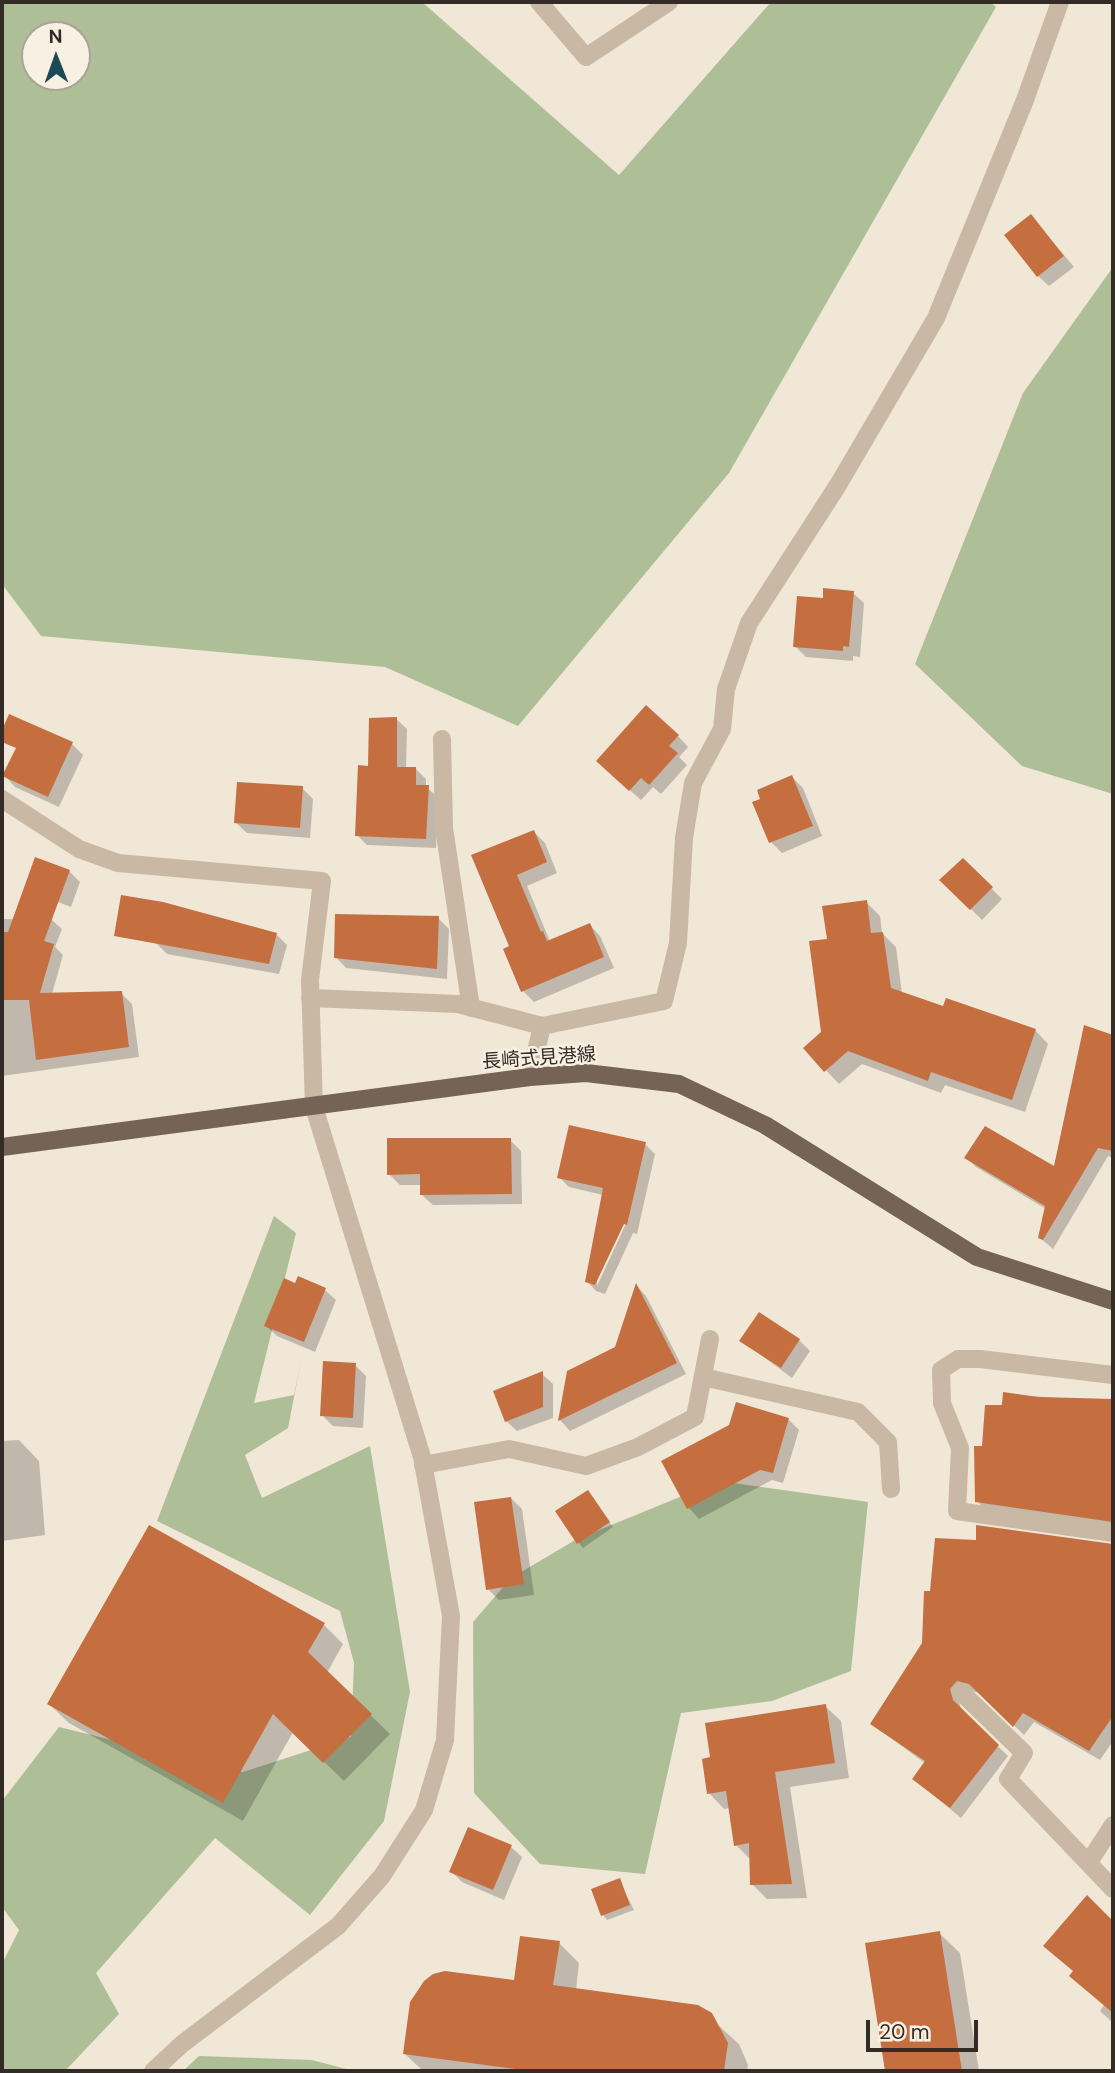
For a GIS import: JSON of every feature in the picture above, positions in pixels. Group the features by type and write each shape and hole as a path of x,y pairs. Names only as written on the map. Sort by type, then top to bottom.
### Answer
{"main road":[{"name":"長崎式見港線","path":"2,1147 530,1077 586,1073 679,1084 765,1125 977,1257 1113,1301"}],"street":[{"path":"539,2 586,57 669,2"},
{"path":"310,998 458,1004 542,1026 664,1001 678,943 684,838 693,783 722,729 726,689 749,622 838,485 936,318 1025,100 1060,2"},
{"path":"442,739 444,828 471,1008"},
{"path":"2,799 79,849 118,863 322,881 310,998 314,1107 423,1465 451,1616 445,1740 424,1810 382,1876 338,1926 182,2044 153,2071"},
{"path":"530,1077 542,1026"},
{"path":"423,1465 509,1449 586,1466 638,1447 695,1417 710,1339"},
{"path":"1113,1375 980,1359 958,1359 941,1370 942,1403 960,1448 957,1511 1113,1533"},
{"path":"703,1377 858,1412 888,1442 891,1489"},
{"path":"961,1692 1024,1753 1009,1779 1113,1889"},
{"path":"1089,1863 1113,1825"}],"green space":[{"path":"2,2 422,2 619,175 771,2 990,2 996,7 729,473 518,726 385,667 41,636 2,584"},
{"path":"1113,267 1113,794 1022,766 915,664 1023,393"},
{"path":"274,1216 296,1233 254,1403 294,1395 302,1356 288,1428 245,1455 262,1498 370,1446 410,1692 384,1821 310,1915 215,1838 96,1973 119,2014 65,2071 2,2071 2,1964 19,1930 2,1907 2,1801 59,1727 243,1772 351,1737 354,1663 340,1611 157,1521"},
{"path":"719,1481 868,1502 851,1671 772,1701 681,1713 645,1874 540,1864 474,1793 473,1622 511,1578 577,1539"},
{"path":"199,2056 312,2060 354,2071 183,2071"}],"building":[{"path":"1031,214 1064,256 1037,277 1004,235"},
{"path":"823,588 854,591 849,647 843,646 843,651 793,647 797,596 823,598"},
{"path":"646,705 679,735 669,746 678,753 649,785 641,778 629,791 596,761"},
{"path":"9,714 73,742 48,797 2,776 16,748 2,742 2,730"},
{"path":"397,717 397,767 416,767 416,785 429,785 426,839 355,836 358,765 368,766 369,718"},
{"path":"792,775 813,826 769,843 752,802 760,799 757,790"},
{"path":"237,782 303,786 300,828 234,823"},
{"path":"534,830 547,862 517,875 541,932 543,931 547,941 590,923 604,957 521,992 503,949 509,946 471,855"},
{"path":"35,857 70,870 44,941 54,944 40,993 122,991 129,1047 36,1060 29,1000 2,1000 2,932 8,932"},
{"path":"963,858 993,887 970,910 939,880"},
{"path":"121,895 163,902 277,933 269,964 114,936"},
{"path":"867,900 871,933 883,932 891,988 943,1006 946,998 1036,1029 1012,1100 931,1072 928,1081 848,1051 824,1072 803,1048 821,1032 809,941 827,939 822,906"},
{"path":"335,914 439,916 437,969 334,958"},
{"path":"1084,1025 1113,1035 1113,1151 1098,1148 1043,1240 1038,1238 1045,1206 964,1158 985,1126 1054,1166"},
{"path":"569,1125 646,1142 627,1225 624,1224 595,1285 585,1282 603,1188 557,1178"},
{"path":"387,1138 511,1138 512,1194 420,1195 420,1174 387,1175"},
{"path":"298,1276 326,1288 304,1342 264,1326 284,1278 295,1283"},
{"path":"636,1283 677,1363 558,1421 567,1371 615,1347"},
{"path":"759,1312 800,1339 781,1368 739,1341"},
{"path":"323,1361 356,1363 353,1418 320,1416"},
{"path":"543,1371 543,1407 505,1422 493,1391"},
{"path":"1003,1392 1038,1397 1113,1399 1113,1522 975,1502 974,1446 982,1446 985,1405 1002,1405"},
{"path":"736,1402 789,1418 773,1473 760,1470 687,1509 661,1461 729,1425"},
{"path":"588,1490 610,1522 577,1544 555,1511"},
{"path":"511,1497 524,1584 486,1590 474,1502"},
{"path":"149,1525 325,1623 308,1652 372,1714 323,1763 273,1714 223,1803 47,1704"},
{"path":"976,1525 1113,1544 1113,1716 1089,1751 1023,1713 1013,1727 969,1684 957,1681 950,1689 953,1700 999,1745 950,1808 912,1779 925,1761 870,1724 922,1643 924,1591 930,1591 935,1538 976,1540"},
{"path":"826,1704 835,1763 775,1772 792,1884 750,1885 749,1843 734,1846 726,1791 707,1794 702,1759 710,1757 705,1723"},
{"path":"468,1827 512,1845 493,1890 449,1872"},
{"path":"620,1878 630,1905 601,1916 591,1889"},
{"path":"1087,1895 1113,1921 1113,2013 1069,1976 1073,1971 1043,1946"},
{"path":"940,1931 962,2071 885,2071 865,1943"},
{"path":"520,1936 560,1941 553,1985 698,2005 712,2013 728,2043 724,2071 530,2071 403,2054 410,2002 424,1981 433,1974 445,1971 514,1980"}]}
